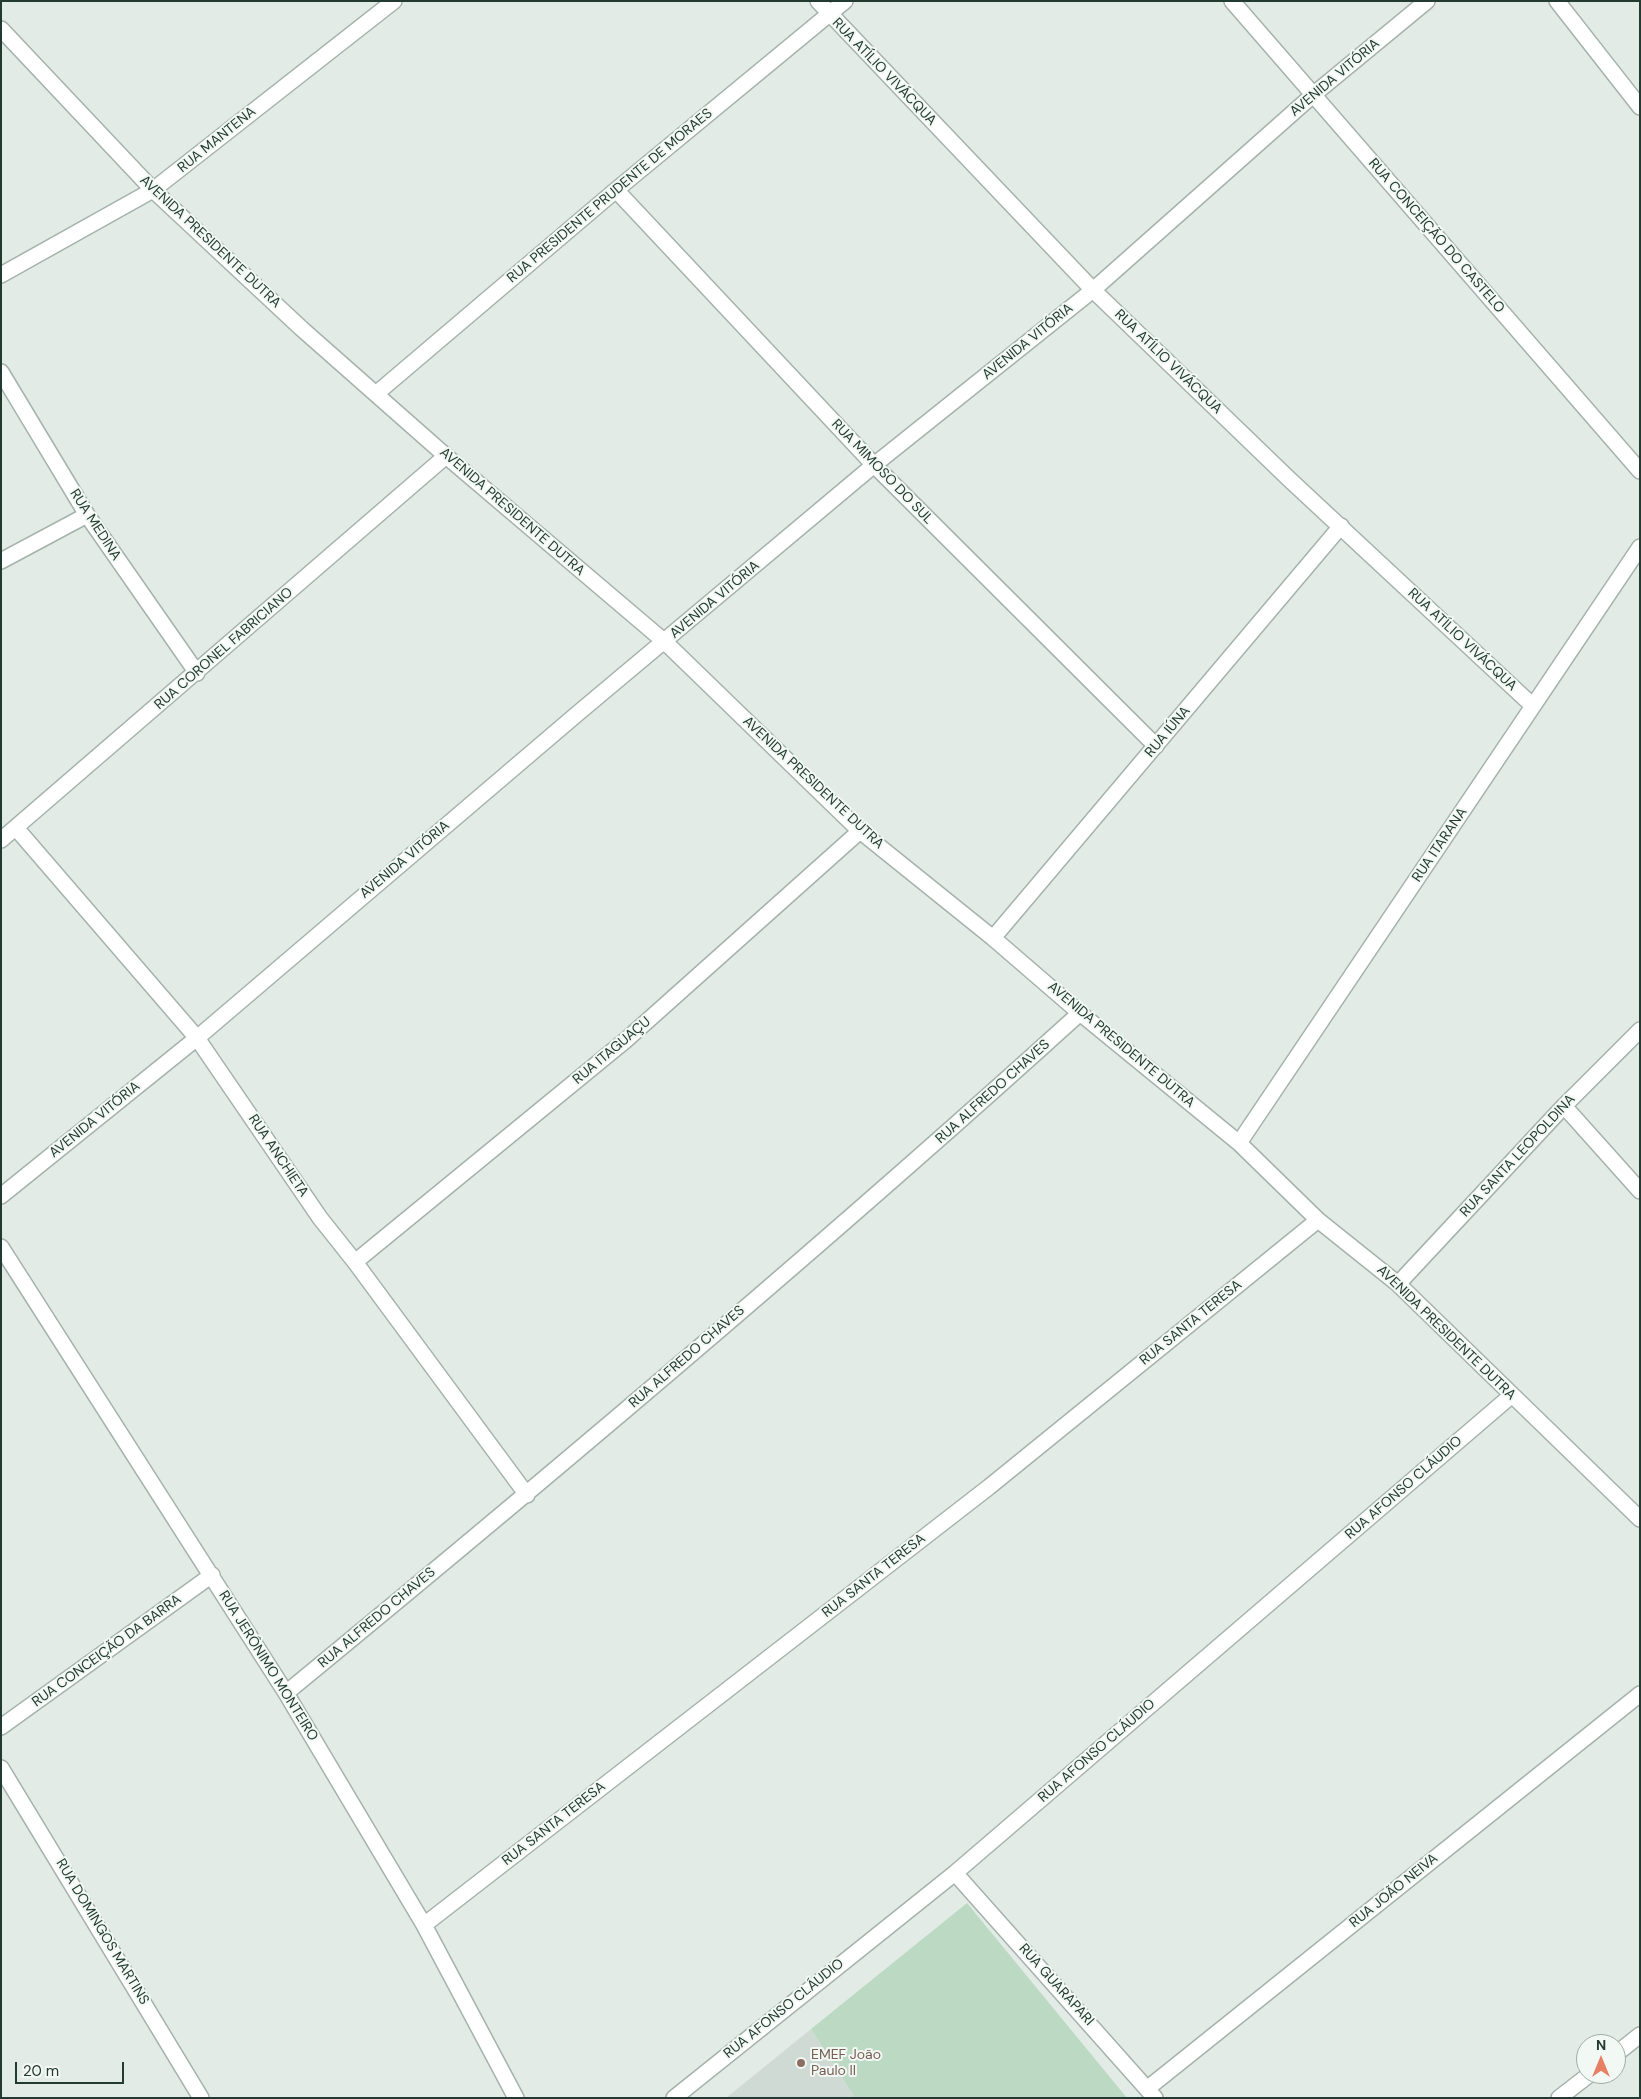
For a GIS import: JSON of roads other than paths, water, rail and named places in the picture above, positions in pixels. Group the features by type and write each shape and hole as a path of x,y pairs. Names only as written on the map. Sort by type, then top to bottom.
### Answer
{"street":[{"name":"RUA MANTENA","path":"1,275 153,190 394,1"},
{"name":"RUA ATÍLIO VIVÁCQUA","path":"818,1 829,15 1093,290 1289,479 1533,706"},
{"name":"RUA PRESIDENTE PRUDENTE DE MORAES","path":"378,393 616,190 845,1"},
{"name":"RUA CONCEIÇÃO DO CASTELO","path":"1232,1 1640,471"},
{"name":"AVENIDA VITÓRIA","path":"1,1196 197,1038 577,714 874,465 1093,290 1313,95 1427,1"},
{"path":"1556,1 1640,107"},
{"name":"AVENIDA PRESIDENTE DUTRA","path":"1,29 153,190 302,329 378,393 446,456 665,642 860,831 993,938 1080,1013 1239,1142 1318,1220 1398,1284 1640,1519"},
{"name":"RUA MIMOSO DO SUL","path":"616,190 874,465 1156,746"},
{"name":"RUA MEDINA","path":"1,372 87,515 197,673"},
{"name":"RUA CORONEL FABRICIANO","path":"1,840 197,673 446,456"},
{"path":"1,560 87,515"},
{"name":"RUA IÚNA","path":"993,938 1341,526"},
{"name":"RUA ITARANA","path":"1239,1142 1640,547"},
{"name":"RUA ANCHIETA","path":"16,828 197,1038 320,1218 355,1262 527,1495"},
{"name":"RUA ITAGUAÇU","path":"355,1262 626,1040 860,831"},
{"name":"RUA ALFREDO CHAVES","path":"286,1693 527,1495 944,1136 1080,1013"},
{"name":"RUA SANTA LEOPOLDINA","path":"1398,1284 1564,1106 1640,1030"},
{"path":"1564,1106 1640,1191"},
{"name":"RUA SANTA TERESA","path":"424,1925 989,1488 1318,1220"},
{"name":"RUA JERÔNIMO MONTEIRO","path":"1,1247 286,1693 424,1925 516,2098"},
{"name":"RUA AFONSO CLÁUDIO","path":"674,2098 955,1873 1512,1395"},
{"name":"RUA CONCEIÇÃO DA BARRA","path":"1,1726 212,1575"},
{"name":"RUA JOÃO NEIVA","path":"1152,2093 1640,1694"},
{"name":"RUA DOMINGOS MARTINS","path":"1,1768 201,2098"},
{"name":"RUA GUARAPARI","path":"955,1873 1152,2093"},
{"path":"1626,2046 1640,2035"},
{"path":"1559,2098 1577,2084"}],"place":[{"name":"EMEF João Paulo II","path":"801,2063"}]}
